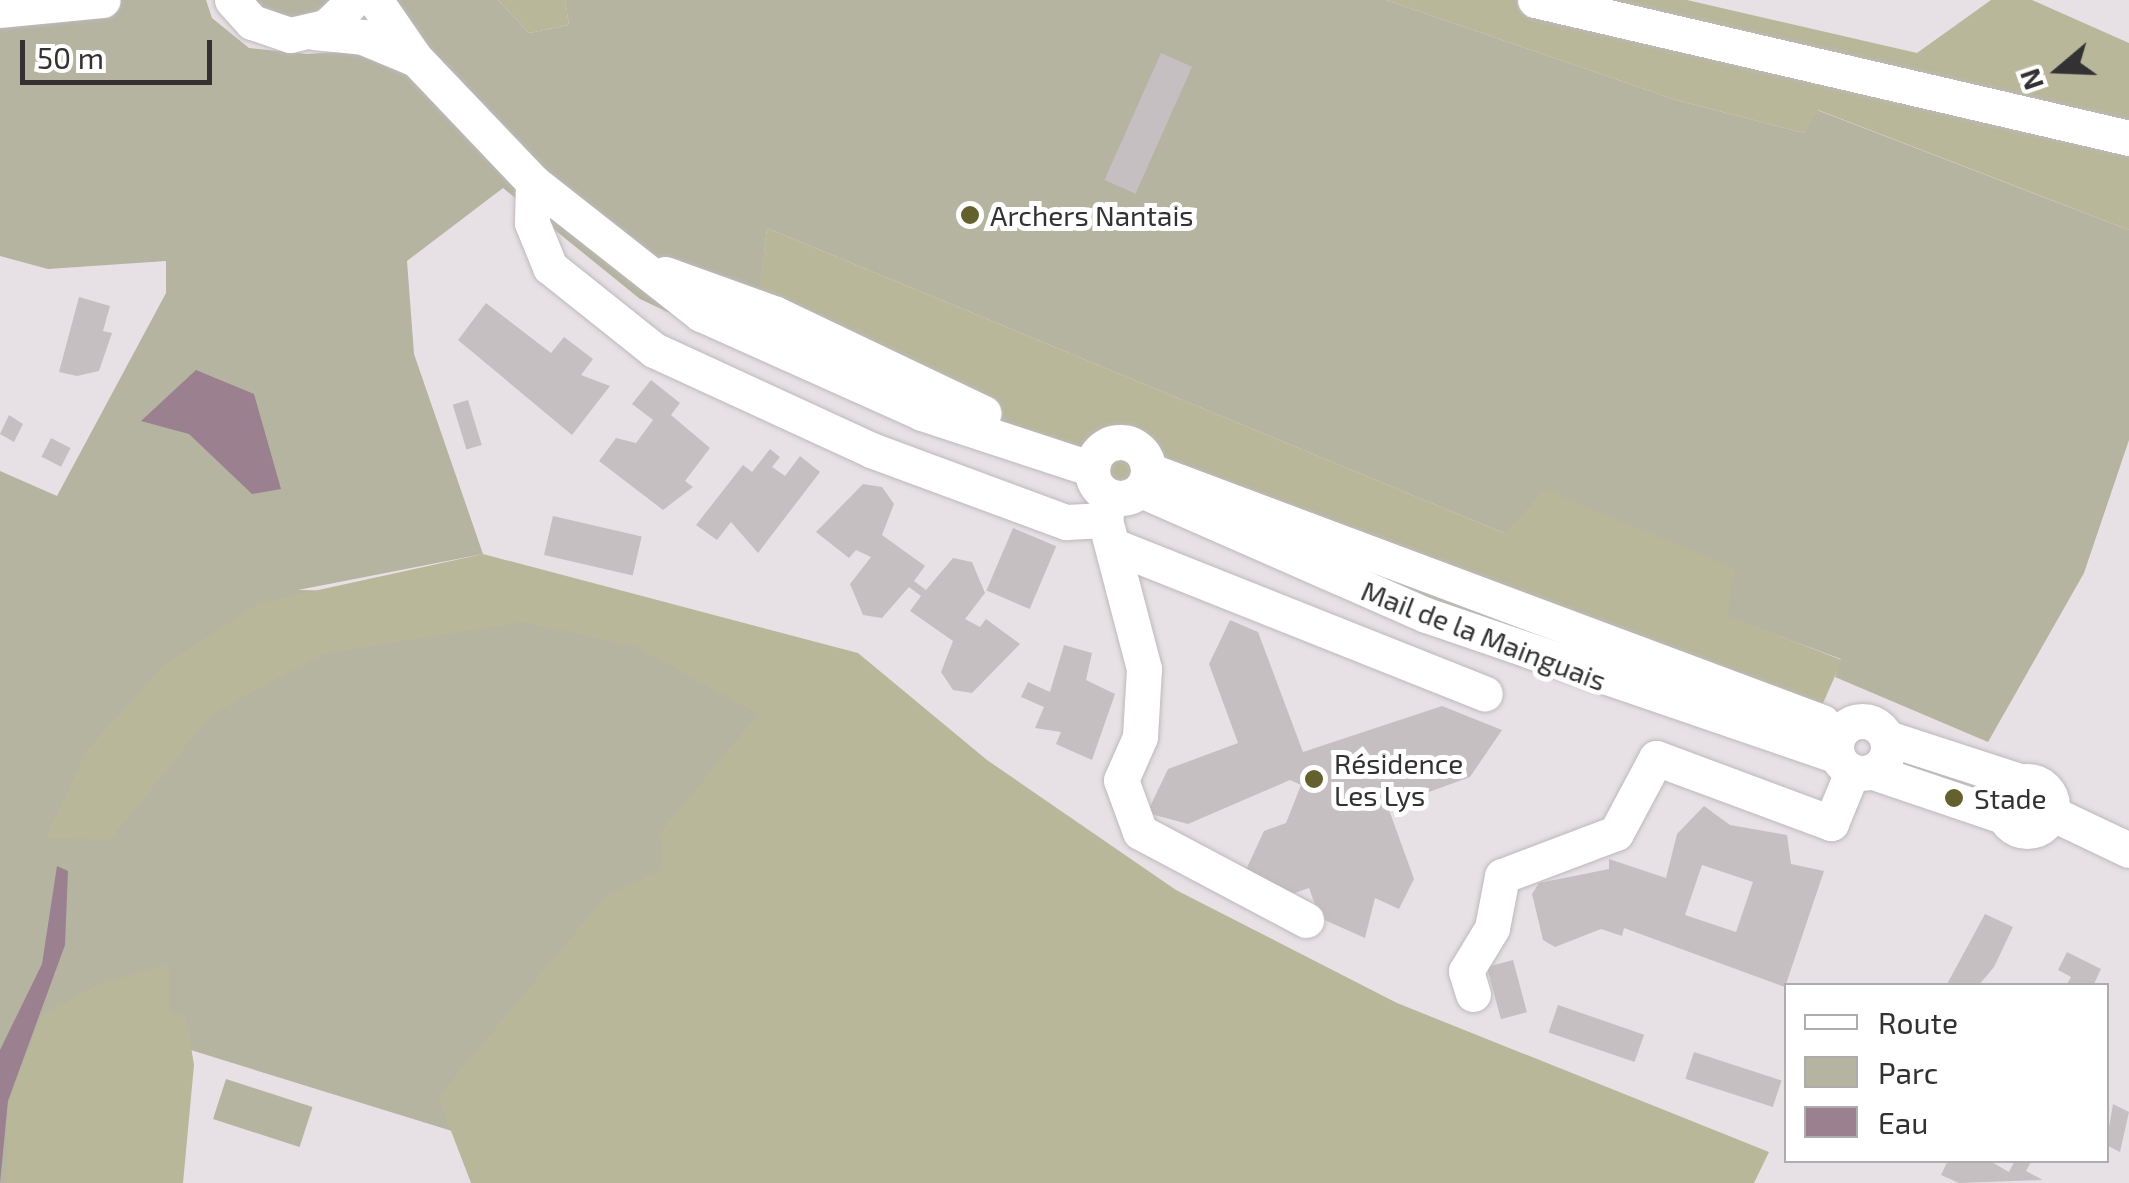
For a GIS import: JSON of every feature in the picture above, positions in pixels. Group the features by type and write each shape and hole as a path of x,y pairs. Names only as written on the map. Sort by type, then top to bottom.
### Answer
{"street":[{"path":"0,10 104,0"},
{"name":"Mail de la Mainguais","path":"201,0 240,9 280,34 362,36 415,58"},
{"path":"314,32 354,0"},
{"name":"Mail de la Mainguais","path":"375,0 415,58 532,182 702,314 774,352 1115,493 2003,816"},
{"path":"1535,0 2129,138"},
{"path":"532,182 532,223 550,267 654,350 871,450 1066,522 1115,493"},
{"path":"1115,493 1486,694"},
{"path":"1115,493 1144,669 1140,737 1121,780 1140,832 1306,920"},
{"path":"1473,994 1466,971 1492,928 1502,876 1616,833 1656,758 1831,823 1851,758 1886,757 1886,738 2044,786 2051,813"},
{"path":"2019,781 2006,791 2003,816 2028,831 2051,813"},
{"path":"2051,813 2129,850"}],"green space":[{"path":"0,0 206,0 212,18 249,48 307,54 352,51 382,0 498,0 529,33 569,25 565,0 1386,0 1676,100 1804,133 1817,110 2129,230 2129,440 2084,573 1988,742 1835,677 1841,659 1504,533 767,228 753,352 640,299 503,188 407,261 414,354 483,554 298,590 469,593 837,690 452,1131 181,1047 168,1183 0,1183 0,471 57,496 166,293 166,261 48,269 0,256"},
{"path":"247,0 337,0 294,23"},
{"path":"498,0 565,0 569,25 529,33"},
{"path":"1386,0 1687,0 1917,53 1991,0 2032,0 2129,43 2129,230 1818,110 1804,133 1676,100"},
{"path":"767,228 1504,533 1545,490 1734,568 1728,616 1842,660 1799,758 1568,678 863,398 759,294"},
{"path":"483,554 858,653 987,760 1176,890 1397,1003 1769,1152 1754,1183 471,1183 438,1097 605,897 663,869 660,833 758,714 635,646 522,622 322,654 211,715 110,840 46,838 87,750 163,666 259,603"},
{"path":"169,965 169,1012 186,1016 194,1065 183,1183 7,1183 7,1106 41,1016 101,983"},
{"path":"226,1079 313,1107 300,1147 213,1119"}],"water":[{"path":"196,370 254,394 281,489 252,494 189,434 141,421"},
{"path":"57,866 68,871 65,945 8,1101 0,1183 0,1050 42,964"}],"building":[{"path":"1161,53 1192,67 1136,194 1104,180"},
{"path":"79,297 110,306 103,331 112,333 99,371 77,376 59,372"},
{"path":"486,303 551,353 564,337 593,359 581,375 610,386 572,435 458,340"},
{"path":"651,380 680,403 671,415 710,448 685,481 693,487 663,510 599,461 616,438 636,443 653,420 632,404"},
{"path":"468,400 482,445 466,450 453,405"},
{"path":"9,415 23,424 14,442 0,434"},
{"path":"51,438 71,448 61,467 41,457"},
{"path":"770,449 780,457 772,467 785,476 800,456 820,472 758,553 731,522 717,540 696,525 743,465 752,472"},
{"path":"863,484 882,487 894,504 882,535 925,566 914,581 926,590 953,558 972,562 985,593 965,619 980,627 986,619 1020,644 972,693 953,690 941,672 953,641 910,611 921,596 909,587 882,618 863,615 850,584 871,557 856,550 849,558 816,532"},
{"path":"553,516 642,536 633,575 544,555"},
{"path":"1013,528 1056,546 1030,609 986,591"},
{"name":"Résidence Les Lys","path":"1230,620 1258,632 1303,752 1442,706 1502,730 1470,777 1388,807 1414,879 1399,909 1375,898 1365,938 1320,918 1309,888 1289,895 1244,874 1264,831 1286,823 1301,785 1290,780 1188,824 1147,813 1168,769 1238,743 1209,664"},
{"path":"1064,645 1092,653 1086,680 1115,694 1092,760 1056,744 1061,732 1035,728 1044,707 1021,697 1028,682 1050,692"},
{"path":"1704,806 1730,825 1787,835 1791,864 1824,871 1784,987 1624,928 1622,936 1601,929 1555,947 1543,940 1532,894 1539,883 1609,869 1609,859 1666,878 1677,834","holes":["1702,865 1753,882 1736,932 1685,915"]},
{"path":"1985,914 2013,927 1994,967 1981,983 1948,983"},
{"path":"2067,952 2101,969 2094,983 2068,983 2071,977 2058,970"},
{"path":"1513,960 1527,1012 1501,1019 1487,967"},
{"path":"1558,1005 1644,1035 1635,1062 1549,1032"},
{"path":"1694,1052 1781,1080 1773,1107 1685,1079"},
{"path":"2113,1104 2129,1112 2120,1152 2109,1146"},
{"path":"1947,1163 1993,1163 2009,1172 2014,1163 2030,1163 2026,1171 2043,1180 1959,1183 1941,1175"}],"place":[{"name":"Archers Nantais","path":"970,215"},
{"name":"Résidence Les Lys","path":"1314,779"},
{"name":"Stade","path":"1954,798"}]}
